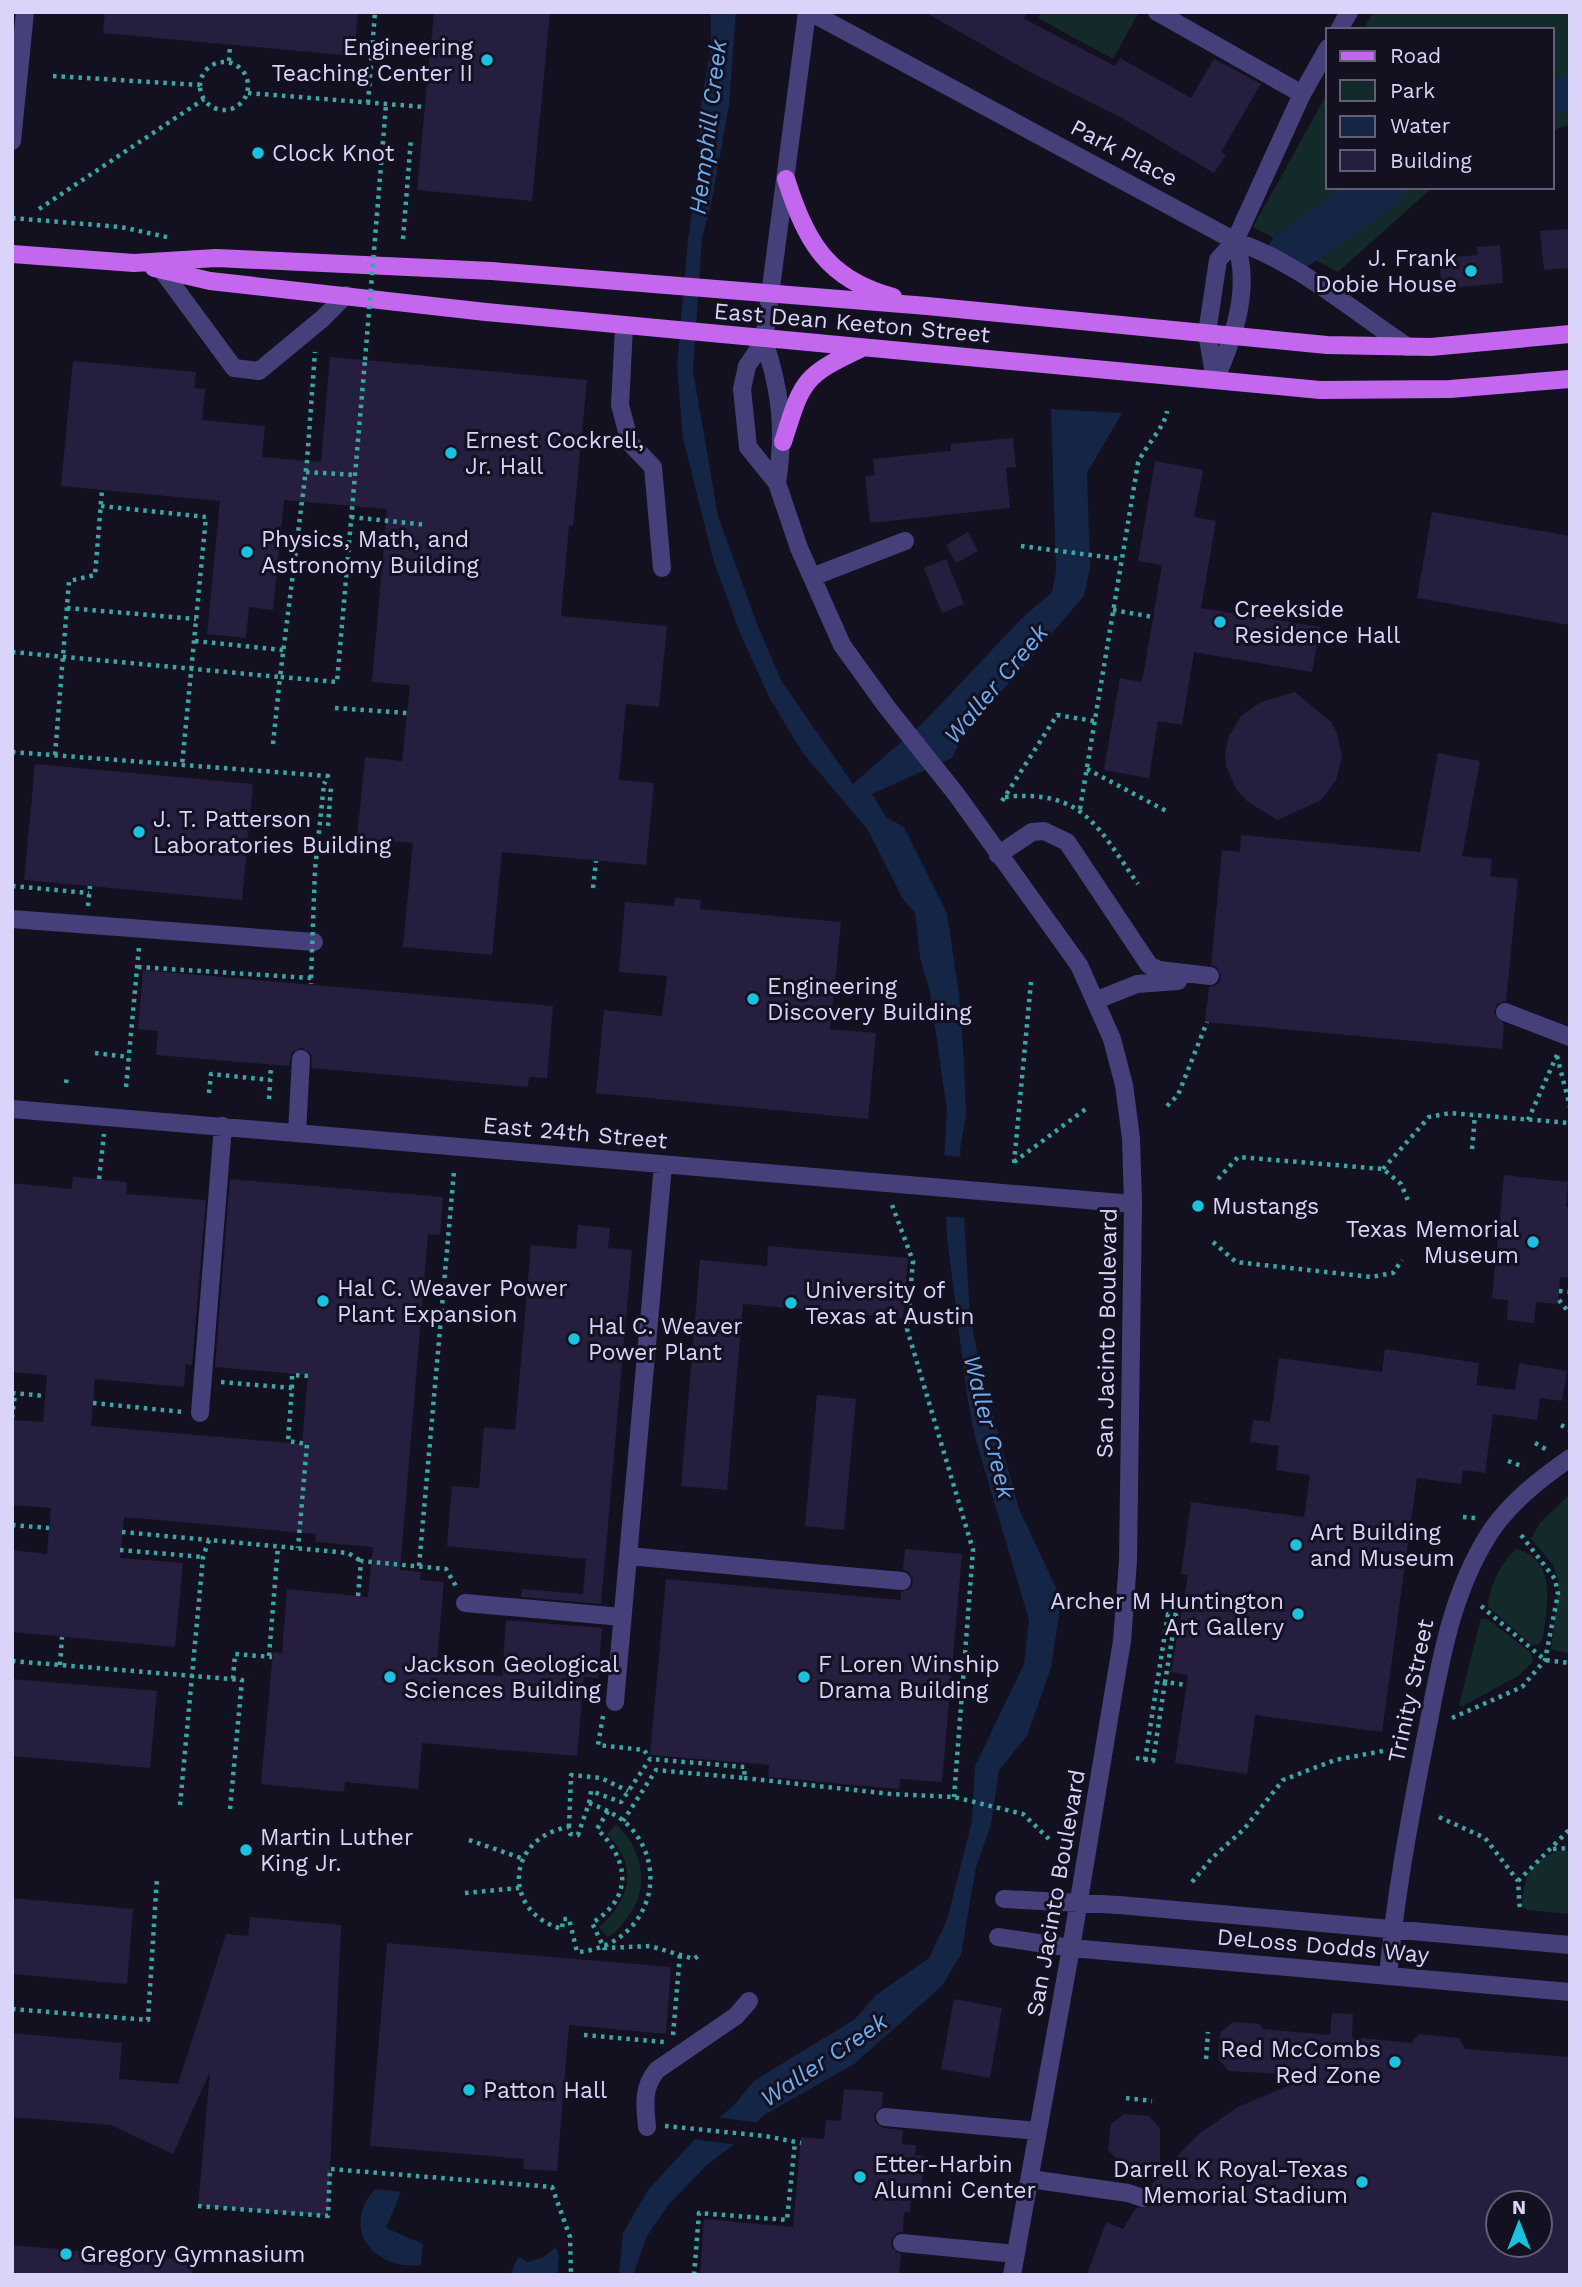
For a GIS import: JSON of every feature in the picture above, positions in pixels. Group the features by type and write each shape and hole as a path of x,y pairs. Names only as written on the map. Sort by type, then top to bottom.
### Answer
{"main road":[{"path":"786,179 800,222 818,254 848,277 881,294 927,306"},
{"name":"East Dean Keeton Street","path":"12,254 134,263 216,258 464,269 927,306 1326,345 1408,347 1570,334"},
{"name":"East Dean Keeton Street","path":"134,263 210,281 625,327 1320,390 1450,389 1570,379"},
{"path":"783,442 804,383 817,370 861,349"}],"street":[{"path":"12,141 25,12"},
{"name":"San Jacinto Boulevard","path":"776,483 783,442 778,385 765,341 769,294 808,12"},
{"name":"Park Place","path":"808,12 1235,241 1269,254 1330,289 1367,320 1408,347"},
{"path":"1157,12 1302,94"},
{"path":"1340,28 1349,12"},
{"path":"1215,380 1207,333 1218,260 1235,241 1302,94 1326,52"},
{"path":"1215,380 1235,335 1243,263 1235,241"},
{"path":"161,270 234,368 259,371 322,319 346,295"},
{"path":"625,327 620,405 630,443 653,467 662,568"},
{"name":"San Jacinto Boulevard","path":"765,341 747,366 742,389 743,420 748,447 776,483 812,577 842,645 886,706 956,794 1066,945 1097,1000 1124,1085 1131,1138 1133,1204 1128,1561 1120,1654 1017,2269"},
{"path":"812,577 905,541"},
{"path":"998,855 1032,832 1044,831 1067,842 1076,851 1144,958 1159,970 1209,978 1137,984 1097,1000"},
{"path":"12,919 314,942"},
{"path":"1505,1012 1570,1037"},
{"path":"297,1133 301,1059"},
{"name":"East 24th Street","path":"12,1109 1133,1204"},
{"path":"200,1413 223,1126"},
{"path":"615,1702 663,1165"},
{"name":"Trinity Street","path":"1388,1976 1392,1929 1447,1629 1467,1573 1500,1521 1523,1495 1570,1458"},
{"path":"628,1556 902,1581"},
{"path":"465,1603 622,1617"},
{"name":"DeLoss Dodds Way","path":"1004,1899 1079,1902 1570,1945"},
{"name":"DeLoss Dodds Way","path":"998,1937 1071,1948 1570,1992"},
{"path":"647,2127 645,2096 650,2079 657,2070 736,2016 749,2001"},
{"path":"885,2117 1038,2131"},
{"path":"1030,2179 1128,2193 1143,2198"},
{"path":"902,2243 1017,2269"}],"path":[{"path":"368,103 375,12"},
{"path":"229,61 230,45"},
{"path":"229,61 244,70 248,93 238,106 230,110 211,106 204,99 200,85 203,74 212,64 229,61"},
{"path":"53,76 200,85"},
{"path":"248,93 425,107"},
{"path":"39,209 204,99"},
{"path":"12,652 337,682 386,104"},
{"path":"403,239 411,138"},
{"path":"12,218 121,227 179,240"},
{"path":"273,744 306,472 314,362"},
{"path":"1080,809 1138,463 1145,445 1166,420 1167,411"},
{"path":"306,472 355,475"},
{"path":"55,755 65,657 69,581 95,575 102,489"},
{"path":"101,506 206,517 183,765"},
{"path":"351,517 427,525"},
{"path":"1021,546 1121,559"},
{"path":"66,608 196,619"},
{"path":"1113,610 1153,617"},
{"path":"194,641 284,650"},
{"path":"335,708 407,713"},
{"path":"1002,801 1057,715 1094,721"},
{"path":"12,752 328,776 324,784 315,869 311,981 297,977 138,967"},
{"path":"1087,769 1168,812"},
{"path":"328,827 331,786"},
{"path":"593,888 596,861"},
{"path":"12,886 89,893"},
{"path":"126,1087 139,983 139,945"},
{"path":"1031,982 1014,1163 1087,1108"},
{"path":"1167,1106 1178,1096 1207,1022"},
{"path":"94,1053 129,1057"},
{"path":"1528,1120 1557,1055 1570,1107"},
{"path":"269,1099 271,1065"},
{"path":"209,1094 211,1074 270,1080"},
{"path":"66,1083 67,1076"},
{"path":"1383,1169 1429,1117 1450,1113 1570,1123"},
{"path":"1472,1149 1475,1115"},
{"path":"99,1179 106,1116"},
{"path":"1218,1178 1238,1157 1383,1169 1401,1184 1409,1203"},
{"path":"419,1566 454,1171"},
{"path":"892,1205 913,1261 907,1329 973,1550 954,1797"},
{"path":"1213,1242 1236,1262 1371,1278 1393,1273 1402,1260"},
{"path":"1559,1291 1570,1292"},
{"path":"1559,1300 1570,1314"},
{"path":"298,1548 307,1444 288,1441 292,1375 308,1376"},
{"path":"202,1380 292,1388"},
{"path":"12,1418 14,1393 45,1396"},
{"path":"93,1403 200,1413"},
{"path":"1561,1425 1570,1430"},
{"path":"12,1525 49,1528"},
{"path":"122,1532 348,1553 361,1561 446,1569 465,1603"},
{"path":"1452,1718 1522,1687 1545,1660 1558,1594 1555,1579 1521,1535"},
{"path":"180,1805 203,1557 209,1540"},
{"path":"233,1679 235,1654 271,1657 278,1546"},
{"path":"120,1550 203,1557"},
{"path":"358,1596 361,1561"},
{"path":"1481,1606 1545,1660 1570,1662"},
{"path":"1136,1758 1145,1760 1153,1761 1176,1615 1168,1614 1145,1760"},
{"path":"60,1665 62,1637"},
{"path":"12,1661 242,1679 230,1809"},
{"path":"1165,1682 1187,1685"},
{"path":"615,1702 601,1718 598,1745 645,1750 650,1759"},
{"path":"1192,1882 1212,1858 1244,1829 1283,1780 1335,1760 1388,1750"},
{"path":"650,1759 745,1767 744,1778"},
{"path":"628,1791 601,1779 571,1775 570,1835 578,1835 591,1791 621,1802 650,1759"},
{"path":"624,1821 656,1770 891,1794 954,1797 1023,1814 1049,1839"},
{"path":"589,1803 624,1821 642,1846 648,1860 650,1885 646,1902 635,1924 618,1941 604,1948"},
{"path":"604,1948 592,1923 605,1915 617,1901 622,1881 621,1863 614,1846 597,1829 608,1811"},
{"path":"1439,1817 1485,1838 1518,1881 1520,1912"},
{"path":"569,1827 554,1830 537,1839 521,1858 520,1888 531,1911 545,1924 562,1929 563,1919 569,1919 577,1952 650,1946 694,1959 698,1956"},
{"path":"1518,1881 1570,1829"},
{"path":"469,1840 521,1858"},
{"path":"1552,1849 1570,1848"},
{"path":"12,2009 148,2020 157,1877"},
{"path":"464,1893 520,1888"},
{"path":"584,2035 672,2043 680,1954"},
{"path":"1206,2059 1208,2032"},
{"path":"1126,2098 1152,2101"},
{"path":"672,2125 798,2142 787,2220 699,2213 694,2275"},
{"path":"198,2206 328,2216 330,2169 552,2187 570,2236 571,2275"}],"green space":[{"path":"1041,12 1139,12 1113,59 1038,18"},
{"path":"1373,12 1570,12 1570,124 1554,130 1554,28 1364,28"},
{"path":"1326,96 1326,189 1431,189 1338,272 1253,227"},
{"path":"1570,1494 1570,1654 1551,1649 1559,1582 1553,1565 1531,1539 1539,1524"},
{"path":"1517,1549 1539,1563 1547,1586 1543,1637 1539,1644 1532,1645 1488,1607 1490,1592 1497,1575"},
{"path":"1481,1618 1489,1620 1531,1653 1533,1662 1518,1676 1463,1706 1459,1705"},
{"path":"616,1824 638,1857 641,1882 635,1906 620,1927 607,1937 599,1927 619,1905 627,1882 623,1858 607,1834"},
{"path":"1558,1851 1570,1851 1570,1914 1527,1910 1522,1906 1524,1886 1530,1871 1540,1860"}],"water":[{"name":"Hemphill Creek","path":"711,12 736,12 729,105 711,205 702,238 693,371 718,516 758,627 782,682 853,784 925,721 1021,619 1052,592 1056,571 1051,409 1122,413 1087,473 1090,568 1084,596 963,736 952,758 872,794 886,817 904,827 947,913 959,995 964,1061 966,1115 960,1149 970,1315 981,1372 1019,1509 1058,1592 1059,1616 1051,1668 1027,1736 999,1770 991,1825 976,1867 961,1954 942,1986 854,2064 764,2115 737,2142 708,2164 668,2205 647,2236 633,2275 619,2275 623,2233 648,2190 694,2140 734,2105 754,2081 855,2019 876,1995 929,1958 947,1920 972,1821 975,1766 1024,1664 1029,1620 975,1437 967,1395 947,1237 944,1162 947,1111 930,992 920,958 915,913 903,899 868,830 802,752 770,699 740,633 713,559 683,438 677,366 688,239 698,171 701,104 711,47"},
{"path":"1570,74 1570,109 1554,114 1554,79"},
{"path":"1350,189 1400,189 1313,259 1282,243"},
{"path":"375,2189 401,2192 386,2228 423,2244 421,2265 404,2265 389,2261 376,2254 367,2244 361,2218 365,2203"},
{"path":"556,2247 559,2256 557,2275 510,2275 518,2257 528,2262 544,2257"}],"pier":[{"path":"941,1155 964,1157 966,1218 942,1216"},
{"path":"715,2117 761,2123 739,2145 691,2139"}],"building":[{"path":"105,12 358,12 354,56 103,33"},
{"name":"Engineering Teaching Center II","path":"434,12 550,12 532,201 417,190"},
{"path":"925,12 1027,12 1024,19 1115,66 1120,58 1191,98 1214,59 1261,84 1221,152 1226,155 1214,173 1122,118 1030,72"},
{"path":"1570,229 1570,268 1544,270 1540,231"},
{"name":"J. Frank Dobie House","path":"1500,245 1503,283 1442,289 1439,258 1478,255 1477,247"},
{"path":"330,357 587,380 561,616 667,626 659,707 626,704 619,780 654,783 646,865 502,852 492,955 403,947 413,843 357,838 365,757 402,761 410,685 372,682 387,509 284,500 273,610 249,607 246,638 207,634 220,501 61,486 73,361 196,372 194,388 205,389 202,420 265,426 262,457 321,462"},
{"path":"1013,438 1016,467 1006,468 1010,508 870,523 865,476 875,475 873,459 951,451 951,444"},
{"name":"Creekside Residence Hall","path":"1155,461 1203,470 1194,517 1216,521 1201,608 1320,627 1312,672 1194,652 1182,725 1158,721 1149,778 1104,770 1120,678 1142,682 1162,565 1138,561"},
{"path":"1432,512 1570,536 1570,625 1417,598"},
{"path":"968,532 978,551 956,563 946,545"},
{"path":"946,559 964,604 942,613 924,568"},
{"path":"1295,692 1331,722 1337,733 1342,757 1336,780 1321,800 1278,820 1248,802 1236,789 1226,766 1225,754 1229,736 1241,716 1261,702"},
{"path":"1438,753 1480,761 1462,856 1492,859 1490,876 1518,879 1506,1001 1497,1004 1494,1013 1504,1024 1502,1049 1205,1022 1209,987 1219,983 1221,977 1217,967 1211,965 1222,850 1240,852 1241,835 1420,852"},
{"name":"J. T. Patterson Laboratories Building","path":"35,764 253,784 242,900 24,880"},
{"name":"Engineering Discovery Building","path":"675,898 701,900 700,909 841,922 830,1029 876,1033 868,1119 596,1093 604,1010 662,1016 667,976 619,972 625,902 674,906"},
{"path":"143,970 553,1006 547,1078 529,1077 528,1087 312,1068 311,1054 302,1048 292,1052 289,1066 156,1055 158,1031 138,1029"},
{"name":"Texas Memorial Museum","path":"1504,1175 1568,1182 1566,1207 1570,1207 1570,1278 1560,1277 1558,1304 1536,1302 1534,1323 1507,1320 1508,1300 1492,1298"},
{"path":"73,1177 127,1182 126,1194 206,1200 192,1365 186,1364 184,1387 95,1379 91,1426 302,1444 308,1375 215,1367 230,1179 443,1197 440,1235 428,1234 400,1570 421,1572 420,1580 444,1582 436,1671 502,1676 506,1620 602,1628 598,1678 584,1677 577,1756 422,1743 418,1789 345,1782 344,1792 261,1784 273,1652 282,1653 287,1589 368,1597 373,1547 315,1542 316,1534 124,1517 120,1558 183,1563 175,1647 12,1632 12,1550 47,1554 51,1508 12,1505 12,1420 43,1422 47,1375 12,1372 12,1183 72,1189"},
{"name":"Hal C. Weaver Power Plant","path":"578,1225 610,1228 608,1248 632,1250 601,1604 521,1597 522,1589 583,1594 586,1559 447,1546 452,1486 479,1488 484,1427 515,1430 531,1245 576,1249"},
{"path":"768,1246 908,1258 903,1318 743,1304 727,1490 681,1486 700,1260 767,1266"},
{"name":"Art Building and Museum","path":"1385,1349 1479,1363 1476,1385 1515,1390 1519,1363 1567,1371 1562,1401 1540,1398 1537,1420 1493,1414 1485,1473 1463,1470 1461,1484 1417,1478 1382,1732 1255,1715 1247,1774 1175,1763 1188,1675 1171,1672 1188,1575 1181,1574 1191,1502 1304,1517 1310,1475 1276,1470 1279,1446 1250,1442 1253,1420 1270,1422 1279,1358 1382,1372"},
{"path":"817,1395 856,1399 844,1530 805,1526"},
{"name":"F Loren Winship Drama Building","path":"905,1549 962,1554 942,1782 900,1779 899,1789 768,1777 769,1765 650,1755 666,1579 901,1600 901,1592 911,1588 913,1581 909,1572 903,1570"},
{"path":"12,1679 157,1691 150,1768 12,1756"},
{"path":"12,1898 133,1909 127,1984 12,1974"},
{"path":"250,1917 341,1925 328,2216 198,2206 210,2072 173,2154 111,2125 12,2117 12,2033 122,2043 119,2079 178,2084 226,1934 248,1936"},
{"name":"Patton Hall","path":"387,1943 671,1967 666,2034 569,2025 557,2171 523,2169 524,2159 370,2146"},
{"path":"954,1999 1002,2008 990,2078 941,2069"},
{"name":"Darrell K Royal-Texas Memorial Stadium","path":"1332,2013 1353,2014 1352,2037 1411,2043 1419,2034 1459,2038 1465,2049 1570,2057 1570,2275 1087,2275 1106,2222 1123,2229 1136,2208 1151,2206 1154,2196 1149,2189 1160,2173 1200,2133 1238,2107 1311,2076 1229,2071 1218,2059 1220,2033 1233,2022 1259,2024 1263,2029 1330,2035"},
{"name":"Etter-Harbin Alumni Center","path":"844,2089 883,2092 882,2106 874,2115 875,2122 883,2128 903,2130 902,2144 916,2145 915,2155 924,2156 921,2199 911,2198 910,2212 904,2212 903,2232 897,2233 891,2241 892,2248 901,2254 899,2275 700,2275 704,2219 793,2227 801,2137 824,2139 826,2120 841,2121"},
{"path":"1124,2114 1149,2116 1160,2128 1160,2165 1119,2162 1108,2150 1111,2124"},
{"name":"Gregory Gymnasium","path":"12,2245 193,2261 192,2275 12,2275"}],"waterway":[{"name":"Waller Creek","path":"1290,252 1380,189"}],"place":[{"name":"Engineering Teaching Center II","path":"487,60"},
{"name":"Clock Knot","path":"258,153"},
{"name":"J. Frank Dobie House","path":"1471,271"},
{"name":"Ernest Cockrell, Jr. Hall","path":"451,453"},
{"name":"Physics, Math, and Astronomy Building","path":"247,552"},
{"name":"Creekside Residence Hall","path":"1220,622"},
{"name":"J. T. Patterson Laboratories Building","path":"139,832"},
{"name":"Engineering Discovery Building","path":"753,999"},
{"name":"Mustangs","path":"1198,1206"},
{"name":"Texas Memorial Museum","path":"1533,1242"},
{"name":"Hal C. Weaver Power Plant Expansion","path":"323,1301"},
{"name":"University of Texas at Austin","path":"791,1303"},
{"name":"Hal C. Weaver Power Plant","path":"574,1339"},
{"name":"Art Building and Museum","path":"1296,1545"},
{"name":"Archer M Huntington Art Gallery","path":"1298,1614"},
{"name":"Jackson Geological Sciences Building","path":"390,1677"},
{"name":"F Loren Winship Drama Building","path":"804,1677"},
{"name":"Martin Luther King Jr.","path":"246,1850"},
{"name":"Red McCombs Red Zone","path":"1395,2062"},
{"name":"Patton Hall","path":"469,2090"},
{"name":"Etter-Harbin Alumni Center","path":"860,2177"},
{"name":"Darrell K Royal-Texas Memorial Stadium","path":"1362,2182"},
{"name":"Gregory Gymnasium","path":"66,2254"}]}
